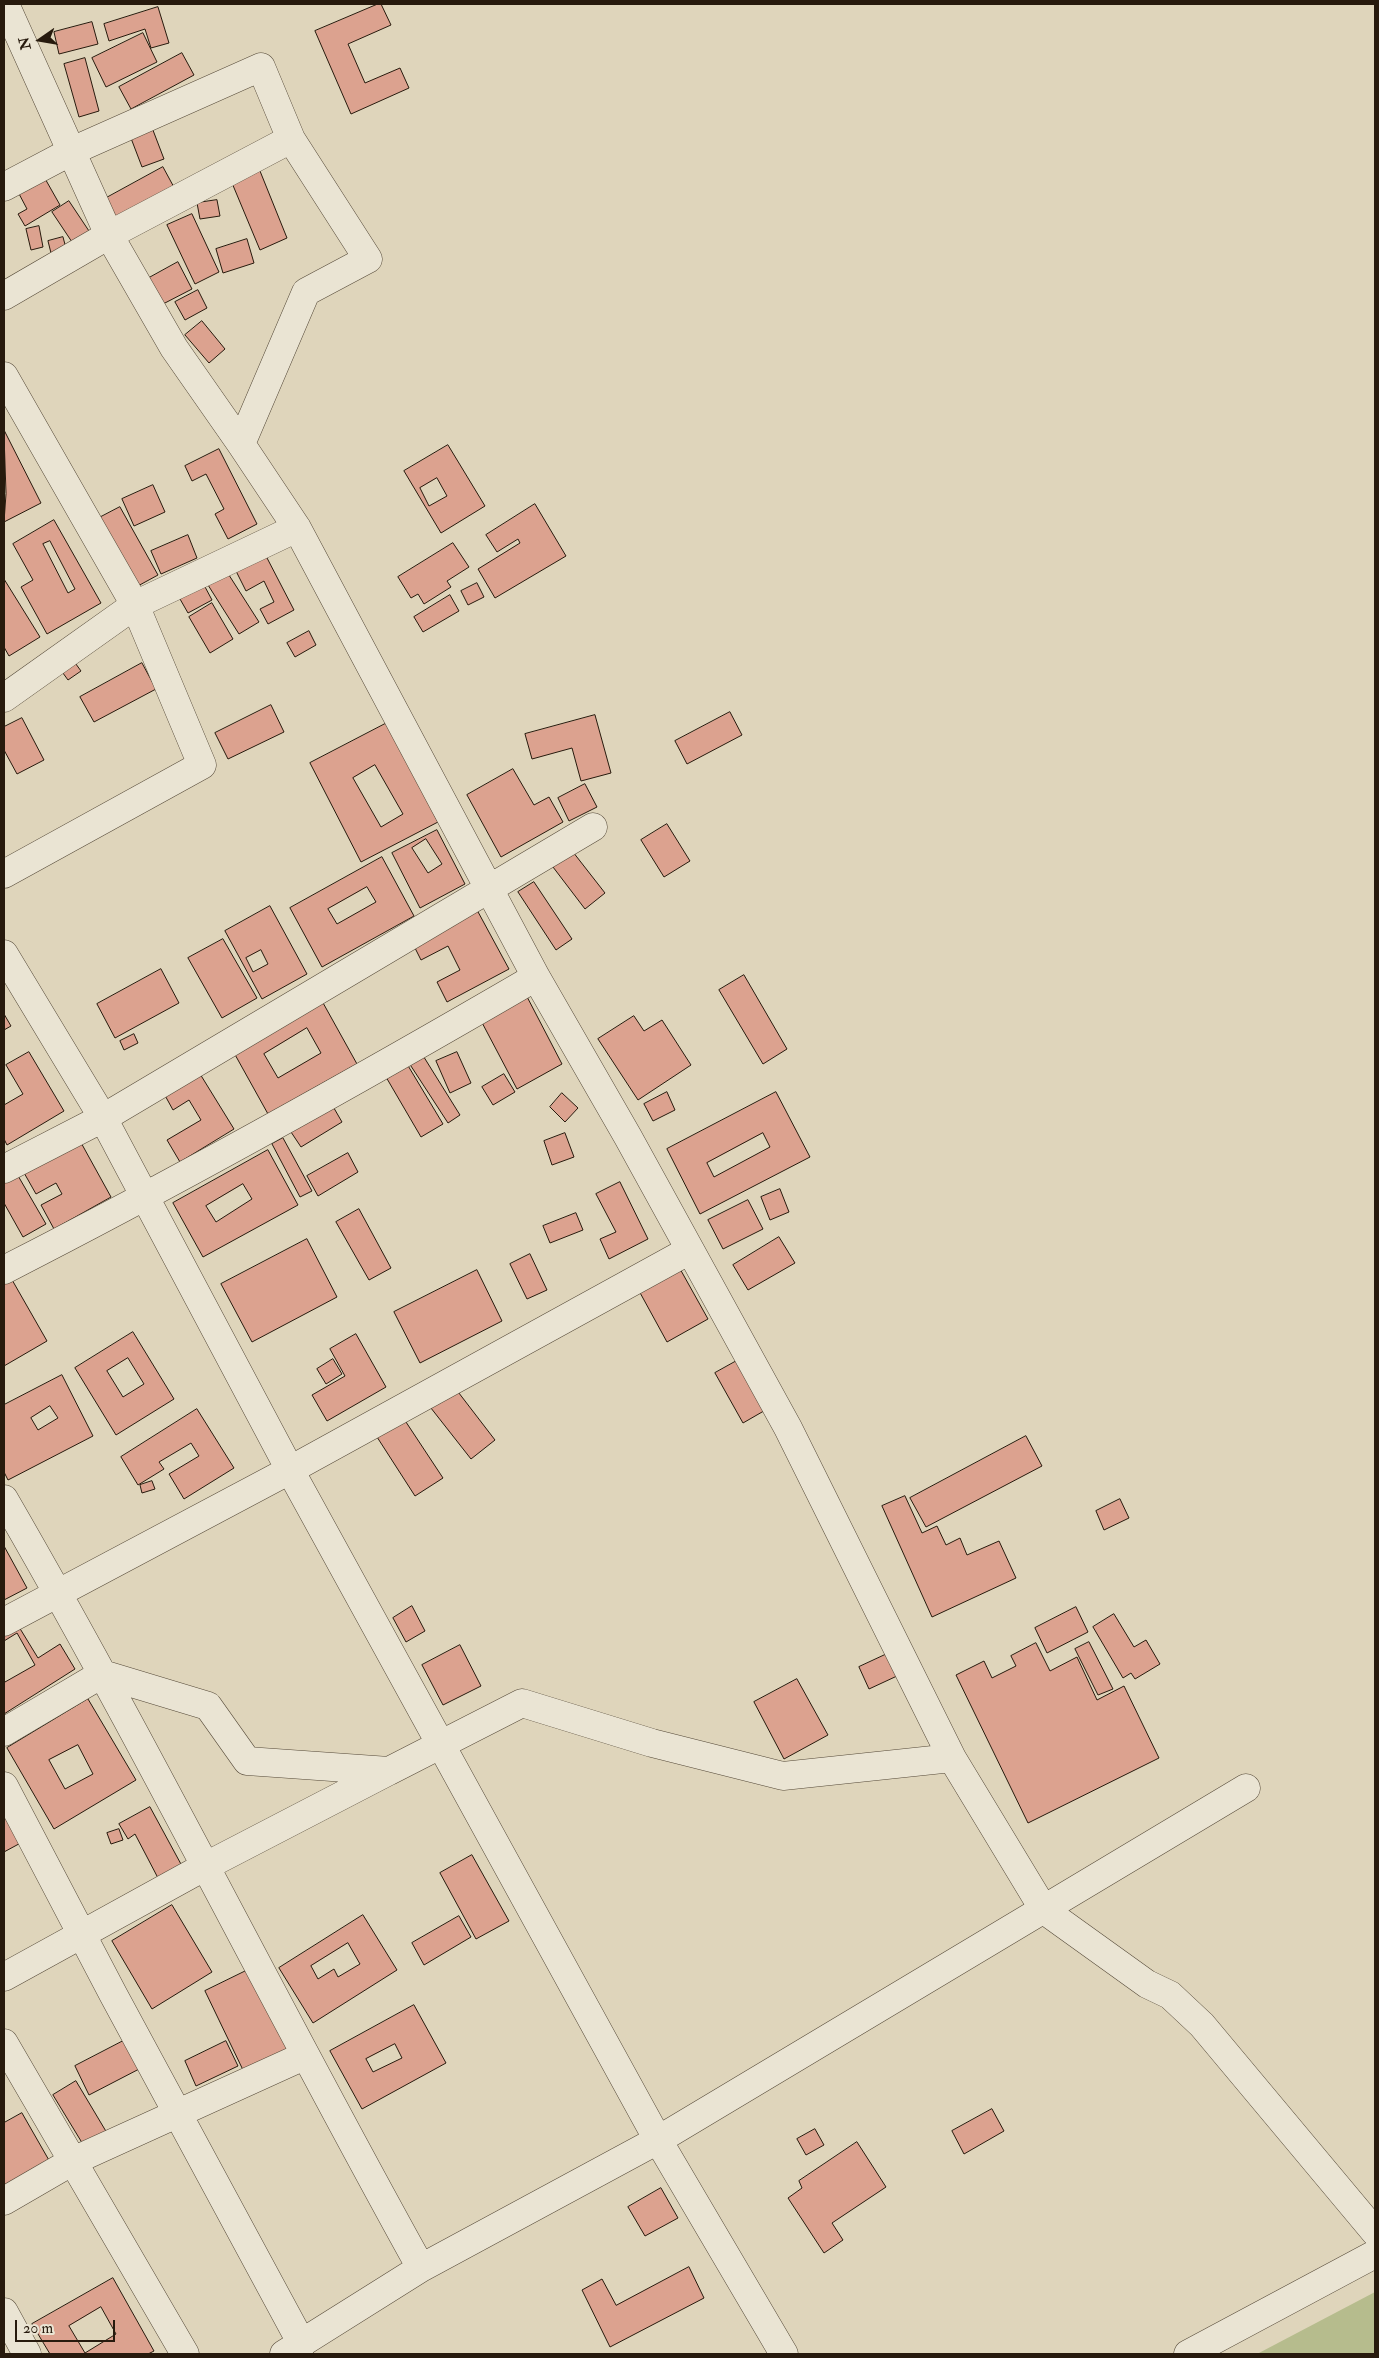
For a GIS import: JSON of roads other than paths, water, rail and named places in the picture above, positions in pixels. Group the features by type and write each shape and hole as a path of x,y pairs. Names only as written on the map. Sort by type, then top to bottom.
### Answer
{"street":[{"path":"5,4 14,49 72,152 109,235 174,348 297,528 536,977 628,1137 788,1428 952,1758 1044,1910 1148,1984 1170,1995 1202,2026 1375,2232"},
{"path":"4,187 72,152 260,67 291,139 368,259 306,292 241,444"},
{"path":"4,296 109,235 291,139"},
{"path":"4,376 135,605 202,765 4,874"},
{"path":"4,698 135,605 297,528"},
{"path":"4,1169 103,1118 592,826"},
{"path":"4,954 103,1118 290,1470 658,2140 784,2354"},
{"path":"4,1270 145,1198 364,1077 536,977"},
{"path":"4,1622 290,1470 690,1250"},
{"path":"4,1499 59,1594 304,2056 421,2268"},
{"path":"4,1732 102,1674 208,1706 246,1761 389,1770"},
{"path":"4,1977 204,1867 522,1702 652,1743 783,1776 952,1758"},
{"path":"4,1786 178,2114 293,2349 421,2268 658,2140 1246,1788"},
{"path":"4,2043 185,2354"},
{"path":"4,2201 73,2161 304,2056"},
{"path":"1188,2354 1375,2254"},
{"path":"4,2312 27,2354"}]}
